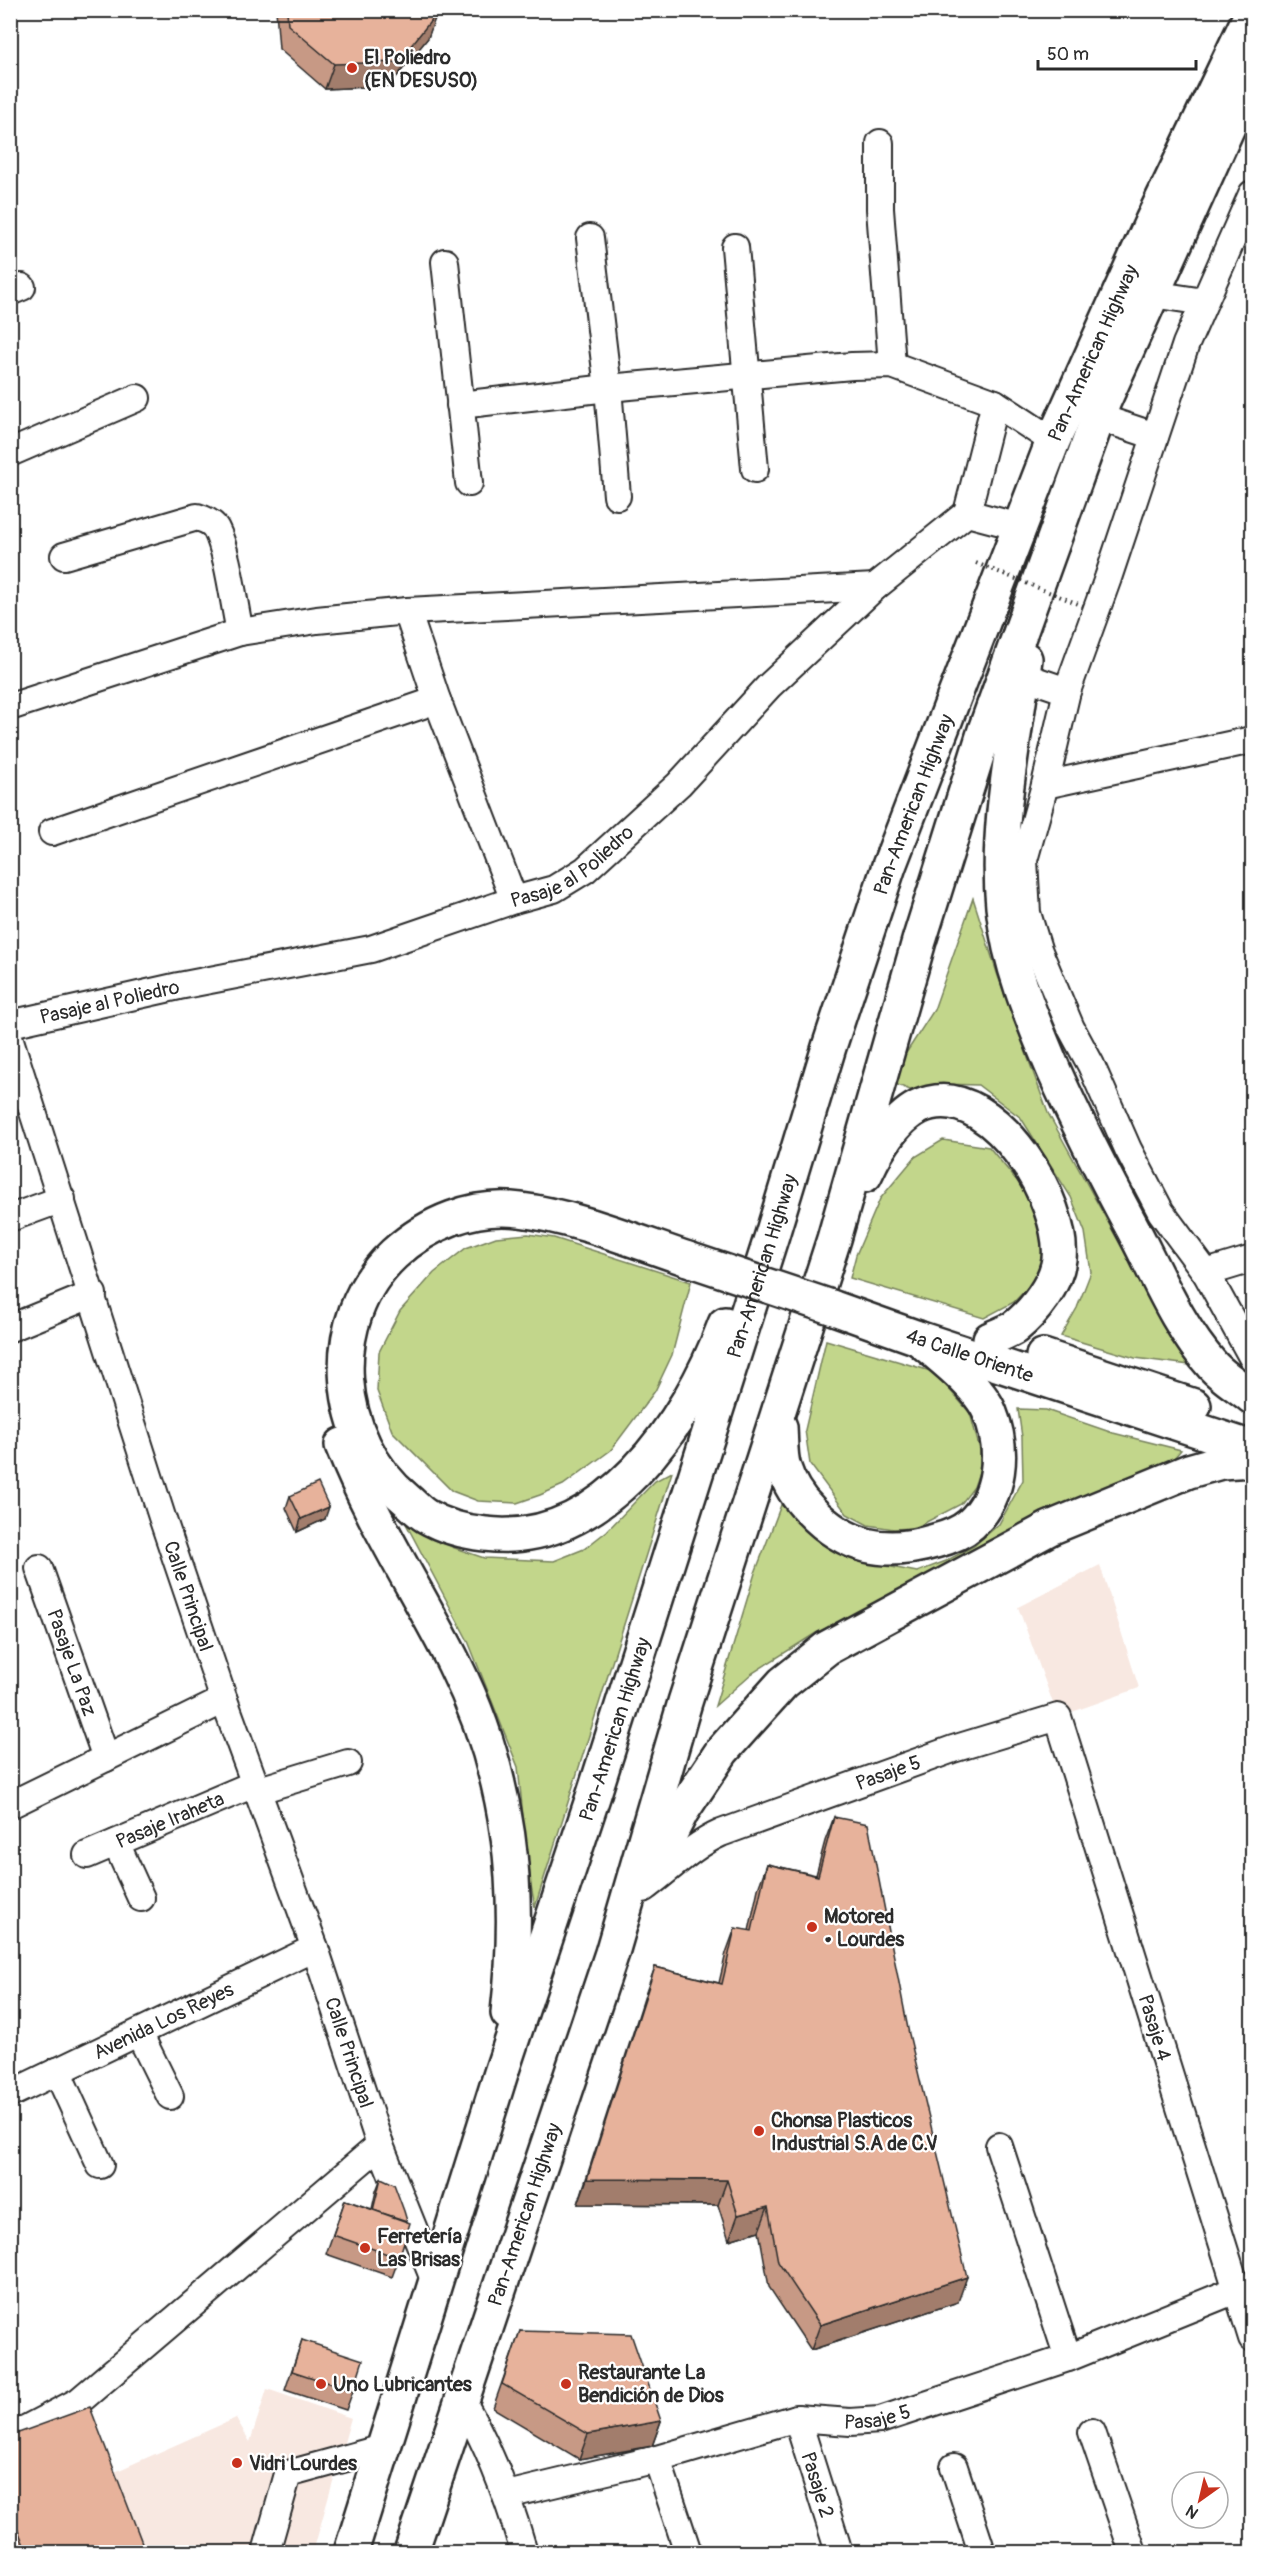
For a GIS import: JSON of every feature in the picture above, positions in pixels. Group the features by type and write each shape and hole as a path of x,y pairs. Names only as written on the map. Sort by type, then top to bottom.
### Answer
{"highway":[{"name":"Pan-American Highway","path":"351,2553 501,2073 644,1639 829,1047 889,866 1053,441 1152,221 1252,12"},
{"name":"Pan-American Highway","path":"411,2553 612,1953 686,1702 834,1239 919,941 985,730 1098,417 1252,75"},
{"path":"1034,592 1006,800 1002,853 1003,905 1008,938 1023,998 1070,1107 1188,1334 1214,1367 1252,1397"},
{"path":"690,1252 519,1210 481,1211 446,1220 424,1231 391,1257 371,1281 358,1308 346,1352 346,1377 353,1419 378,1471 395,1490 426,1516 466,1532 499,1536 533,1534 566,1523 595,1505 624,1481 652,1453 696,1388 723,1329 829,1047"},
{"path":"834,1239 884,1140 913,1112 930,1102 949,1102 968,1108 989,1119 1021,1152 1045,1194 1053,1217 1059,1259 1052,1279 1029,1315 1013,1328 990,1339"},
{"path":"501,2073 513,1936 514,1872 506,1813 487,1743 455,1665 371,1509 339,1436 330,1377 336,1320 344,1296 376,1248 412,1221 443,1204 473,1195 505,1192 559,1201 690,1252"},
{"name":"4a Calle Oriente","path":"690,1252 833,1299 990,1339 1252,1425"},
{"name":"4a Calle Oriente","path":"833,1299 918,1338 1252,1448"},
{"path":"805,1332 779,1422 784,1468 798,1498 819,1520 837,1533 869,1547 884,1550 923,1545 947,1538 971,1524 989,1499 999,1473 998,1441 990,1412 958,1372 918,1338"},
{"path":"612,1953 664,1842 697,1787 722,1751 747,1721 793,1674 827,1648 1050,1528 1189,1471 1221,1462 1252,1461"}],"street":[{"path":"880,143 880,209 892,365"},
{"path":"1252,194 1186,344 1108,578 1066,691 1045,785 1024,860 1027,913 1052,987 1091,1065 1128,1149 1161,1212 1206,1273 1252,1357"},
{"path":"590,238 608,388 617,496"},
{"path":"735,247 755,469"},
{"path":"445,262 469,483"},
{"path":"1152,294 1204,302"},
{"path":"460,405 608,388 852,366 892,365 995,403 1053,441"},
{"path":"10,453 137,398"},
{"path":"995,403 967,513 1020,527"},
{"path":"1098,417 1155,436"},
{"name":"Pasaje al Poliedro","path":"10,1024 179,986 371,949 514,900 554,889 585,870 679,784 769,686 875,587 967,513"},
{"path":"64,556 196,517 207,520 215,528 223,552 240,632"},
{"path":"10,707 240,632 317,620 407,611 875,587"},
{"path":"407,611 437,700 514,900"},
{"path":"1023,676 1066,691"},
{"path":"52,832 437,700"},
{"path":"1045,785 1252,740"},
{"name":"Calle Principal","path":"10,1040 93,1294 162,1516 224,1700 315,1948 380,2145 435,2282"},
{"path":"10,1218 62,1199"},
{"path":"1206,1273 1252,1258"},
{"path":"10,1328 93,1294"},
{"name":"Pasaje La Paz","path":"39,1568 106,1758"},
{"path":"10,1805 224,1700"},
{"name":"Pasaje 5","path":"643,1889 674,1866 700,1842 721,1833 953,1749 1058,1717"},
{"name":"Pasaje 4","path":"1058,1717 1252,2338"},
{"name":"Pasaje Iraheta","path":"87,1855 255,1787 348,1763"},
{"path":"697,1787 697,1815 707,1827 721,1833"},
{"path":"116,1843 141,1898"},
{"name":"Avenida Los Reyes","path":"10,2094 315,1948"},
{"path":"139,2033 170,2096"},
{"path":"57,2071 100,2164"},
{"path":"10,2437 79,2401 380,2145"},
{"path":"999,2146 1068,2358"},
{"name":"Pasaje 5","path":"507,2495 657,2459 797,2418 850,2422 880,2420 1068,2358 1236,2290"},
{"path":"463,2402 480,2432 507,2495 524,2553"},
{"name":"Pasaje 2","path":"797,2418 839,2553"},
{"path":"1092,2432 1133,2553"},
{"path":"266,2553 288,2474 383,2448"},
{"path":"657,2459 688,2553"},
{"path":"954,2467 982,2553"}],"path":[{"path":"976,563 1086,607"}],"shaded area":[{"path":"1100,1565 1139,1688 1058,1717 1018,1607"},
{"name":"Vidri Lourdes","path":"267,2389 351,2418 313,2552 11,2552 108,2475 236,2418 250,2442"}],"green space":[{"path":"973,898 998,976 1048,1113 1159,1315 1190,1365 1135,1358 1061,1336 1077,1308 1091,1272 1085,1232 1071,1197 1021,1118 978,1085 942,1084 910,1090 888,1081 934,1010"},
{"path":"943,1140 989,1147 1037,1205 1045,1259 1036,1279 1014,1302 984,1318 850,1278 856,1255 880,1199 915,1157"},
{"path":"528,1234 554,1238 691,1282 672,1355 655,1391 611,1450 563,1485 540,1495 517,1503 478,1501 452,1491 392,1431 377,1391 379,1352 400,1311 434,1273 466,1248 496,1237"},
{"path":"826,1340 934,1372 970,1413 980,1450 980,1469 974,1487 961,1504 915,1528 894,1529 868,1525 847,1514 810,1464 805,1430"},
{"path":"1018,1409 1046,1410 1113,1433 1181,1450 1167,1466 816,1633 751,1674 715,1706 755,1573 781,1505 836,1547 876,1564 917,1572 946,1561 974,1546 999,1524 1023,1480 1022,1437"},
{"path":"672,1472 535,1907 529,1875 518,1767 468,1641 403,1518 452,1547 484,1558 554,1561 584,1549 607,1531 655,1481"}],"building":[{"name":"El Poliedro (EN DESUSO)","path":"287,10 437,10 437,13 398,62 334,64 288,25"},
{"path":"318,1483 329,1507 301,1519 290,1496"},
{"name":"Chonsa Plasticos Industrial S.A de C.V","path":"834,1817 868,1824 909,2034 967,2277 820,2325 778,2262 768,2207 738,2215 727,2180 587,2179 655,1967 722,1984 735,1928 752,1931 767,1864 818,1876"},
{"path":"381,2178 394,2184 407,2221 373,2210"},
{"path":"345,2200 410,2223 399,2258 333,2235"},
{"name":"Restaurante La Bendición de Dios","path":"520,2331 631,2334 661,2421 588,2434 502,2384"},
{"path":"302,2340 363,2360 353,2391 292,2371"},
{"path":"90,2407 146,2553 27,2553 10,2509 10,2436"}],"place":[{"name":"El Poliedro (EN DESUSO)","path":"352,68"},
{"name":"Motored • Lourdes","path":"812,1927"},
{"name":"Chonsa Plasticos Industrial S.A de C.V","path":"759,2131"},
{"name":"Ferretería Las Brisas","path":"365,2248"},
{"name":"Uno Lubricantes","path":"321,2384"},
{"name":"Restaurante La Bendición de Dios","path":"566,2384"},
{"name":"Vidri Lourdes","path":"237,2463"}]}
